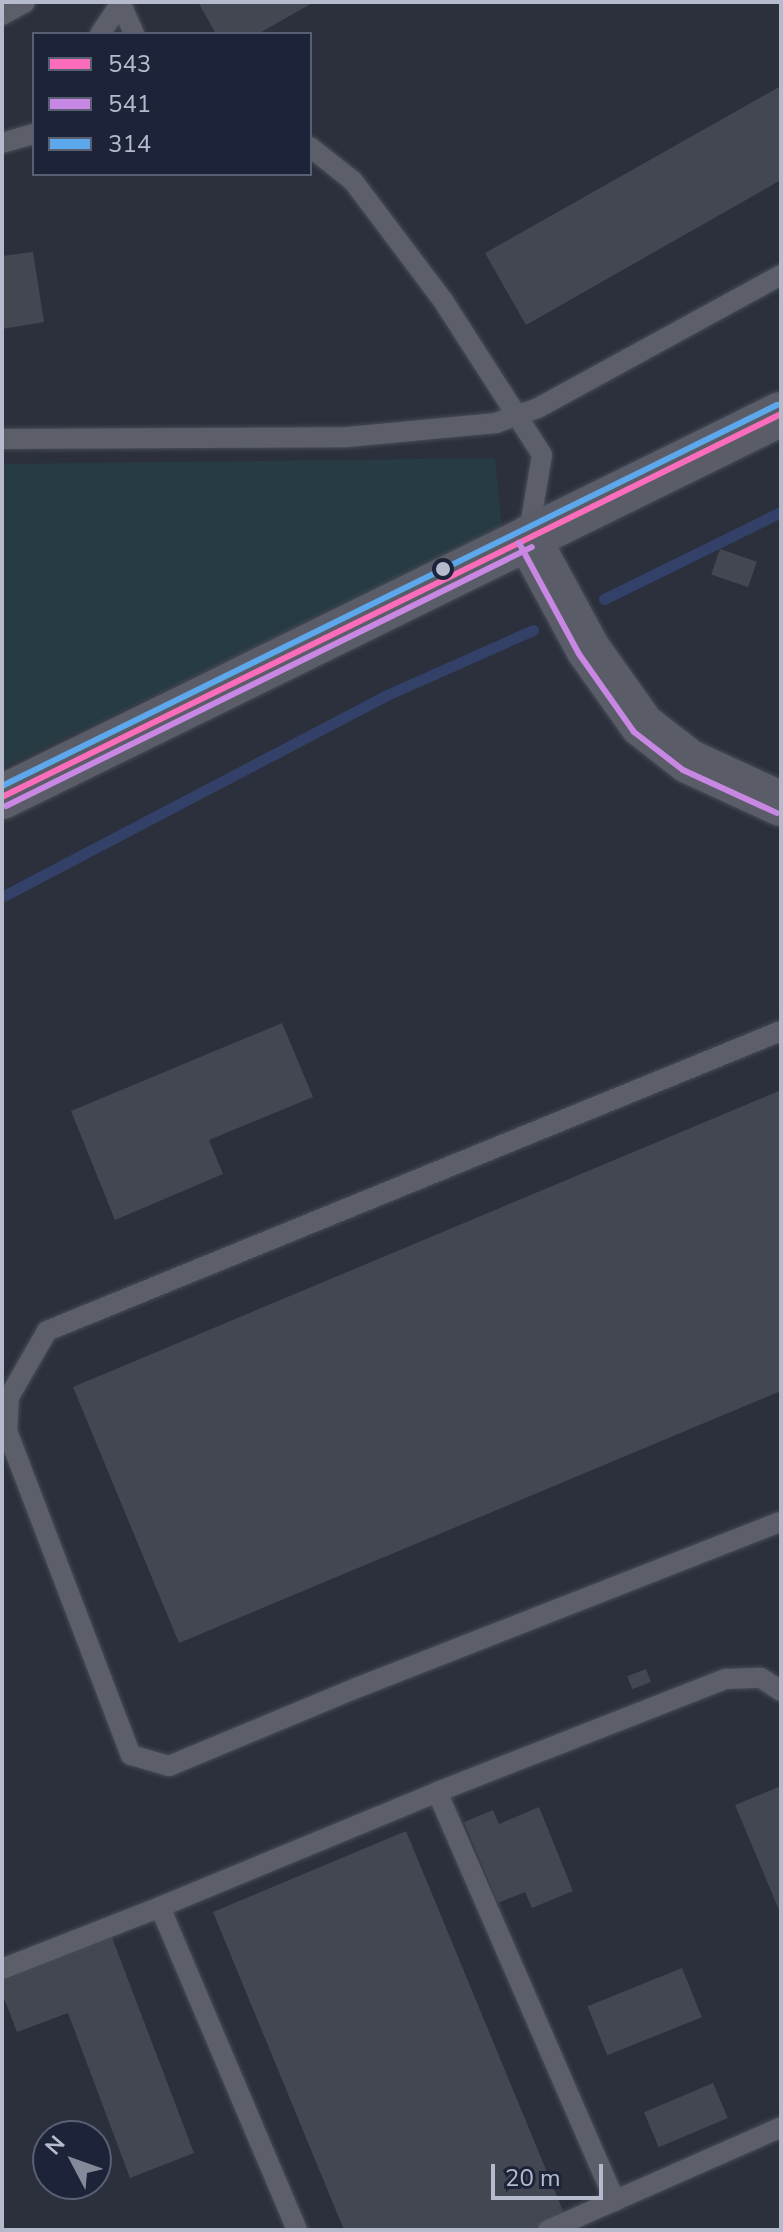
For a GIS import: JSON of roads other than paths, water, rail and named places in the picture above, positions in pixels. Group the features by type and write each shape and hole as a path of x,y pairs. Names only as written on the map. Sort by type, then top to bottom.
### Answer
{"street":[{"path":"2,797 781,414"},
{"path":"528,538 588,649 642,725 688,761 781,804"}],"lane":[{"path":"2,15 25,2"},
{"path":"101,32 121,3"},
{"path":"121,3 133,32"},
{"path":"2,143 32,135"},
{"path":"312,149 353,181 442,299 542,455 528,538"},
{"path":"2,439 348,437 470,427 518,416 781,275"},
{"path":"781,1031 47,1331 9,1397 7,1431 131,1755 169,1766 359,1687 781,1522"},
{"path":"2,1969 437,1792 726,1679 761,1678 781,1691"},
{"path":"437,1792 615,2201"},
{"path":"160,1907 297,2230"},
{"path":"548,2230 781,2127"}],"waterway":[{"path":"604,599 781,512"},
{"path":"2,897 387,695 533,630"}]}
